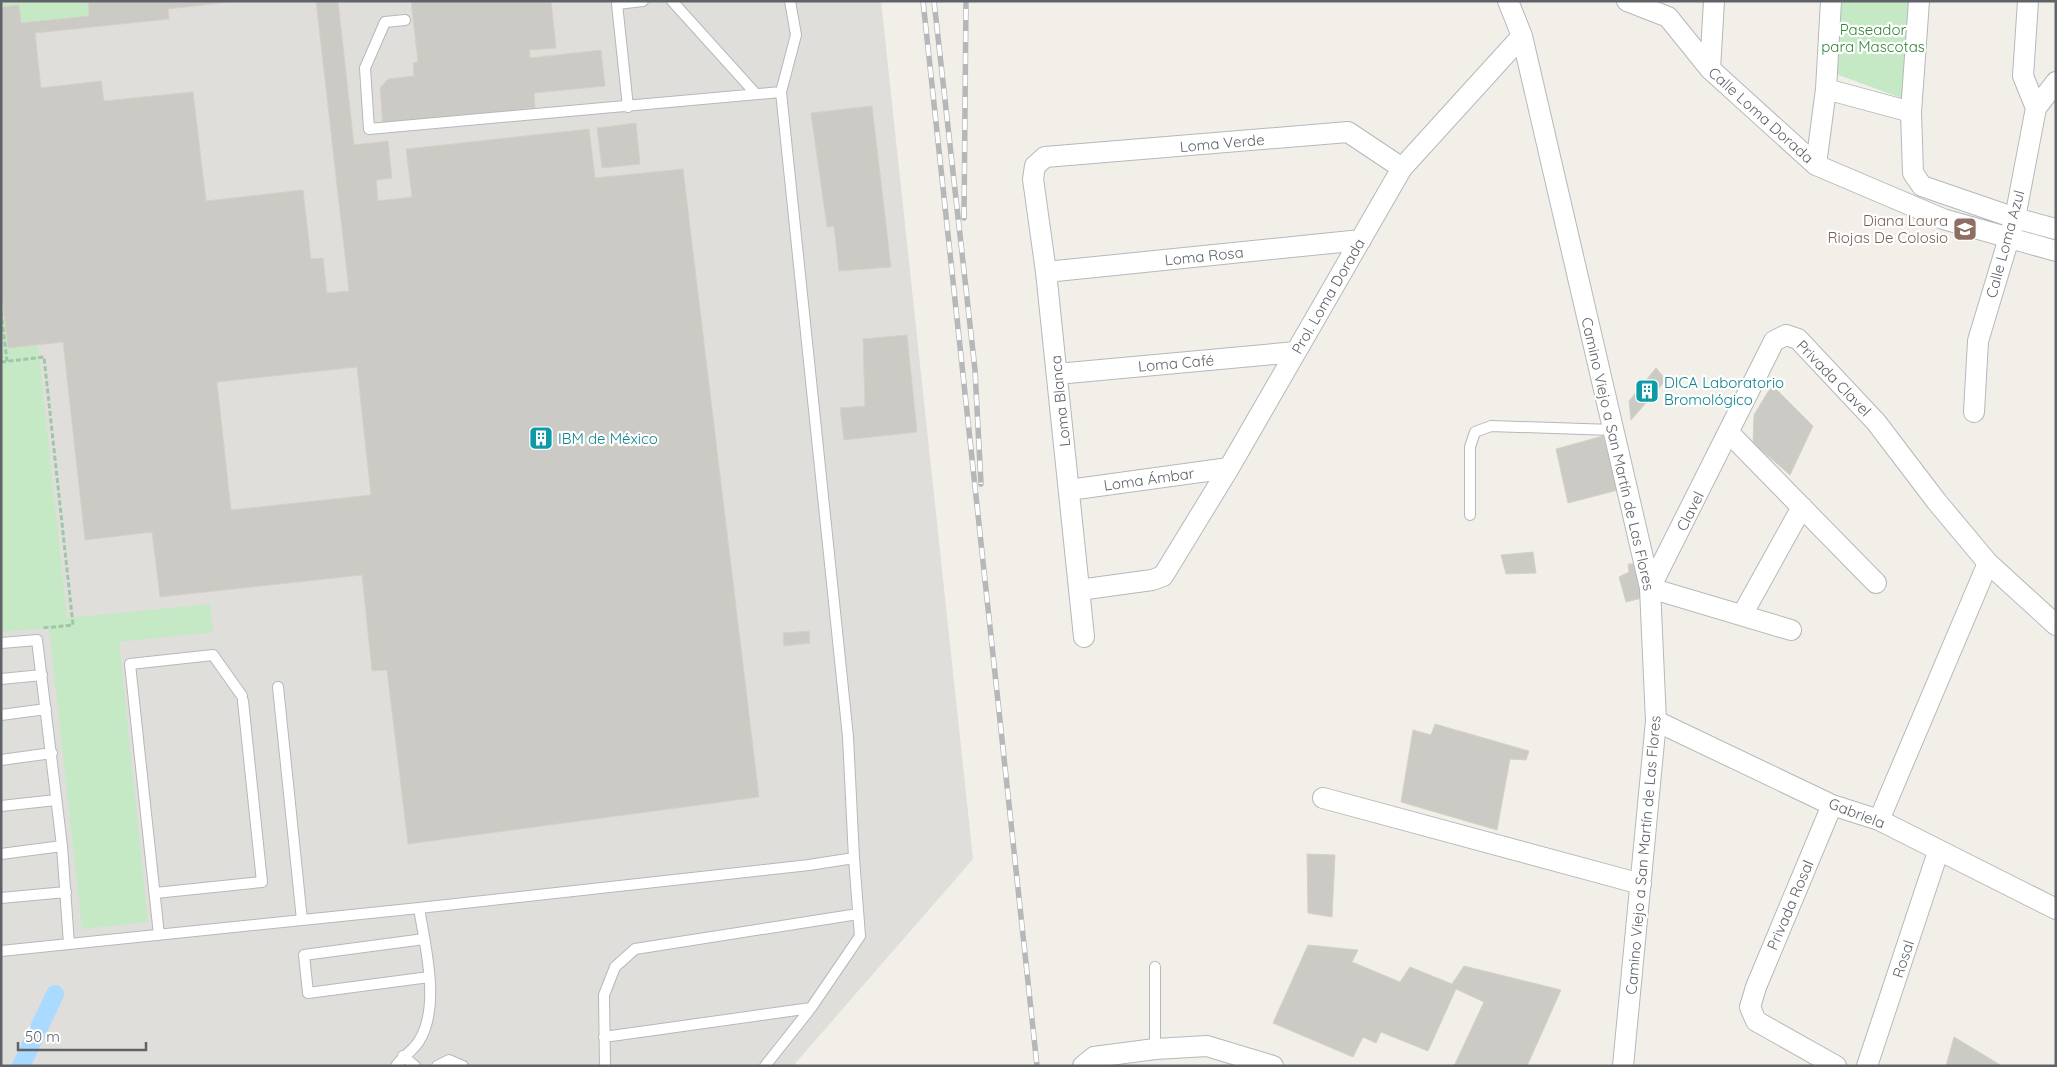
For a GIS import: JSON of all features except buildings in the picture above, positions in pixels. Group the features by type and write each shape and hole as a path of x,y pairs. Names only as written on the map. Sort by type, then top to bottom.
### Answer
{"street":[{"name":"Camino Viejo a San Martín de Las Flores","path":"1508,1 1522,36 1650,588 1656,720 1623,1066"},
{"name":"Calle Loma Dorada","path":"1627,1 1668,16 1710,69 1816,165 1943,219 2056,251"},
{"path":"1710,69 1714,1"},
{"path":"1816,165 1826,89 1831,1"},
{"path":"1919,1 1911,112 1914,173 1922,186 2015,218 2056,229"},
{"path":"2028,1 2023,76 2036,108"},
{"name":"Prol. Loma Dorada","path":"1079,590 1152,580 1163,576 1229,468 1402,168 1522,36"},
{"name":"Calle Loma Azul","path":"1974,412 1978,341 2015,218 2036,108 2056,82"},
{"path":"1826,89 1911,112"},
{"name":"Loma Verde","path":"1034,166 1046,157 1348,132 1402,168"},
{"name":"Loma Blanca","path":"1034,166 1033,179 1046,272 1084,637"},
{"name":"Loma Rosa","path":"1046,272 1361,240"},
{"name":"Privada Clavel","path":"1729,433 1774,341 1786,335 1798,339 1876,422 1937,502 1988,563 2056,625"},
{"name":"Loma Café","path":"1057,374 1296,352"},
{"path":"1729,433 1876,583"},
{"name":"Clavel","path":"1650,588 1729,433"},
{"name":"Loma Ámbar","path":"1069,490 1229,468"},
{"path":"1742,615 1802,507"},
{"path":"1879,820 1988,563"},
{"path":"1650,588 1791,630"},
{"name":"Gabriela","path":"1656,720 1832,805 1879,820 1938,852 2056,909"},
{"path":"1323,798 1641,884"},
{"name":"Privada Rosal","path":"1832,805 1756,987 1750,1007 1756,1021 1836,1066"},
{"name":"Rosal","path":"1867,1066 1938,852"},
{"path":"1083,1066 1094,1057 1155,1049 1207,1046 1273,1066"}],"lane":[{"path":"628,107 617,4 643,1"},
{"path":"672,1 756,94"},
{"path":"765,1066 812,1008 860,936 848,737 781,92 796,35 790,1"},
{"path":"405,20 385,22 365,68 369,130 781,92"},
{"path":"1470,515 1470,447 1476,432 1492,426 1614,430"},
{"path":"1,643 37,640 62,846 69,944"},
{"path":"155,893 262,882 242,698 213,655 130,664 159,935"},
{"path":"1,679 42,675"},
{"path":"278,687 302,920"},
{"path":"1,715 46,709"},
{"path":"1,760 52,753"},
{"path":"1,806 56,800"},
{"path":"1,854 62,846"},
{"path":"1,951 809,866 854,858"},
{"path":"1,898 66,892"},
{"path":"396,1066 403,1056 419,1042 428,1019 429,977 419,908"},
{"path":"605,1066 604,995 615,967 635,949 858,914"},
{"path":"424,939 304,955 308,993 429,977"},
{"path":"1155,967 1155,1049"},
{"path":"604,1038 812,1008"},
{"path":"403,1056 415,1066"},
{"path":"437,1066 448,1060 463,1066"}],"path":[{"path":"1,312 7,361"},
{"path":"1,362 44,357 73,625"}],"shaded area":[{"path":"1,1 881,1 973,859 793,1066 1,1066"}],"green space":[{"path":"1,1 88,1 89,16 21,23 18,5 1,7"},
{"name":"Paseador para Mascotas","path":"1841,1 1910,1 1904,99 1836,74"},
{"path":"1,290 8,348 38,345 67,618 210,604 213,632 119,642 148,922 82,929 49,628 1,632"}],"waterway":[{"path":"21,1066 55,994"}],"railway":[{"path":"923,1 1037,1066"},
{"path":"934,1 975,370 981,484"},
{"path":"964,218 966,1"}],"place":[{"name":"Diana Laura Riojas De Colosio","path":"1965,229"},
{"name":"DICA Laboratorio Bromológico","path":"1647,391"},
{"name":"IBM de México","path":"541,438"}]}
